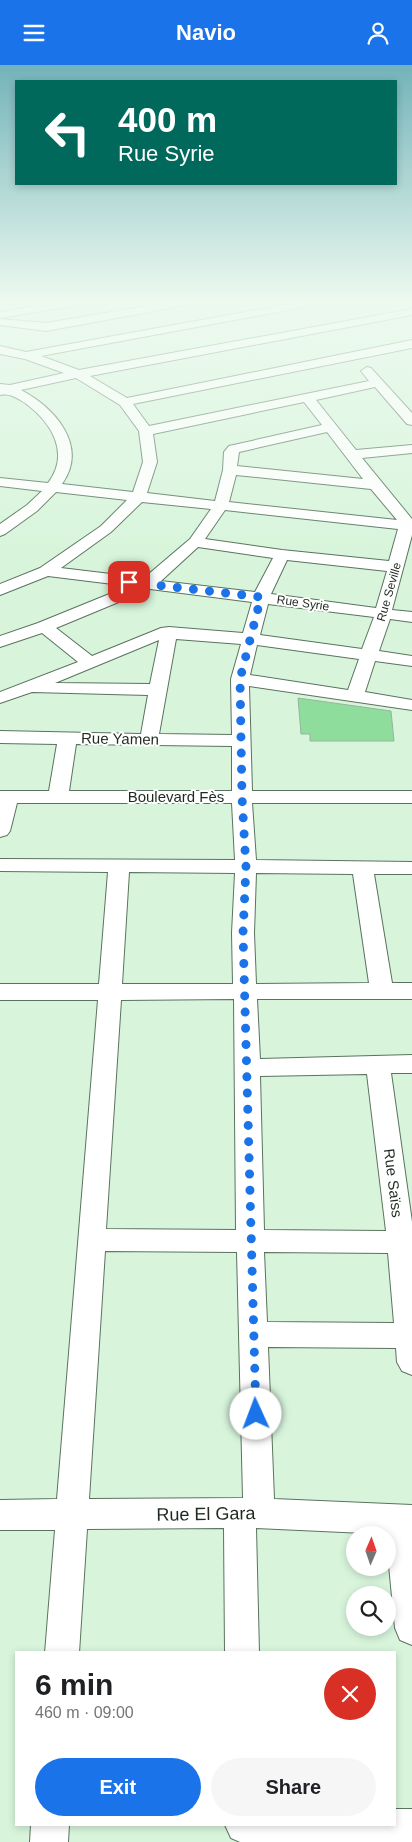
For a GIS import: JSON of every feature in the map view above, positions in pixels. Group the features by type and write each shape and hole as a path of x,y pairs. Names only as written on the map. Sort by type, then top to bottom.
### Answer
{"street":[{"path":"3,389 33,383"},
{"path":"0,590 46,571 106,529 138,497 150,462 146,431 125,402 93,383"},
{"path":"125,402 220,383"},
{"path":"253,383 285,403"},
{"path":"146,431 377,383 412,421"},
{"path":"0,531 28,514 54,488 65,465 66,443 56,423 37,405 3,389"},
{"path":"308,398 409,526"},
{"path":"393,399 412,398"},
{"path":"0,642 44,627 146,585 196,542 221,505 230,471 231,453 237,447 330,427"},
{"path":"352,455 412,449"},
{"path":"230,471 375,485"},
{"path":"0,482 409,526"},
{"name":"Rue Seville","path":"354,697 383,614 409,526"},
{"path":"196,542 282,555 397,567"},
{"path":"242,1651 249,1513 253,1334 248,1068 243,933 246,867 242,797 240,679 261,597 282,555"},
{"name":"Rue Syrie","path":"46,571 412,617"},
{"path":"44,627 90,663"},
{"path":"149,739 170,632"},
{"path":"0,698 90,663 152,635 170,632 249,639 412,661"},
{"path":"240,679 412,705"},
{"path":"25,687 158,690"},
{"name":"Rue Yamen","path":"0,737 241,741"},
{"path":"58,797 67,737"},
{"path":"0,831 4,797"},
{"name":"Boulevard Fès","path":"4,797 412,797"},
{"path":"0,865 412,868"},
{"path":"62,1651 119,867"},
{"path":"363,869 381,990"},
{"path":"0,992 412,991"},
{"name":"Rue Saïss","path":"378,1064 406,1242 411,1349"},
{"path":"248,1068 412,1064"},
{"path":"93,1240 406,1242"},
{"path":"253,1334 411,1349"},
{"name":"Rue El Gara","path":"0,1515 71,1516 249,1513 406,1520"},
{"path":"406,1520 412,1629"},
{"path":"49,1842 50,1826"},
{"path":"244,1826 244,1842"},
{"path":"300,1826 412,1828"}],"building":[{"path":"298,698 391,711 394,741 310,741 310,734 301,734"}],"route":[{"path":"129,582 261,597 240,679 242,797 246,867 243,933 256,1414"}]}
